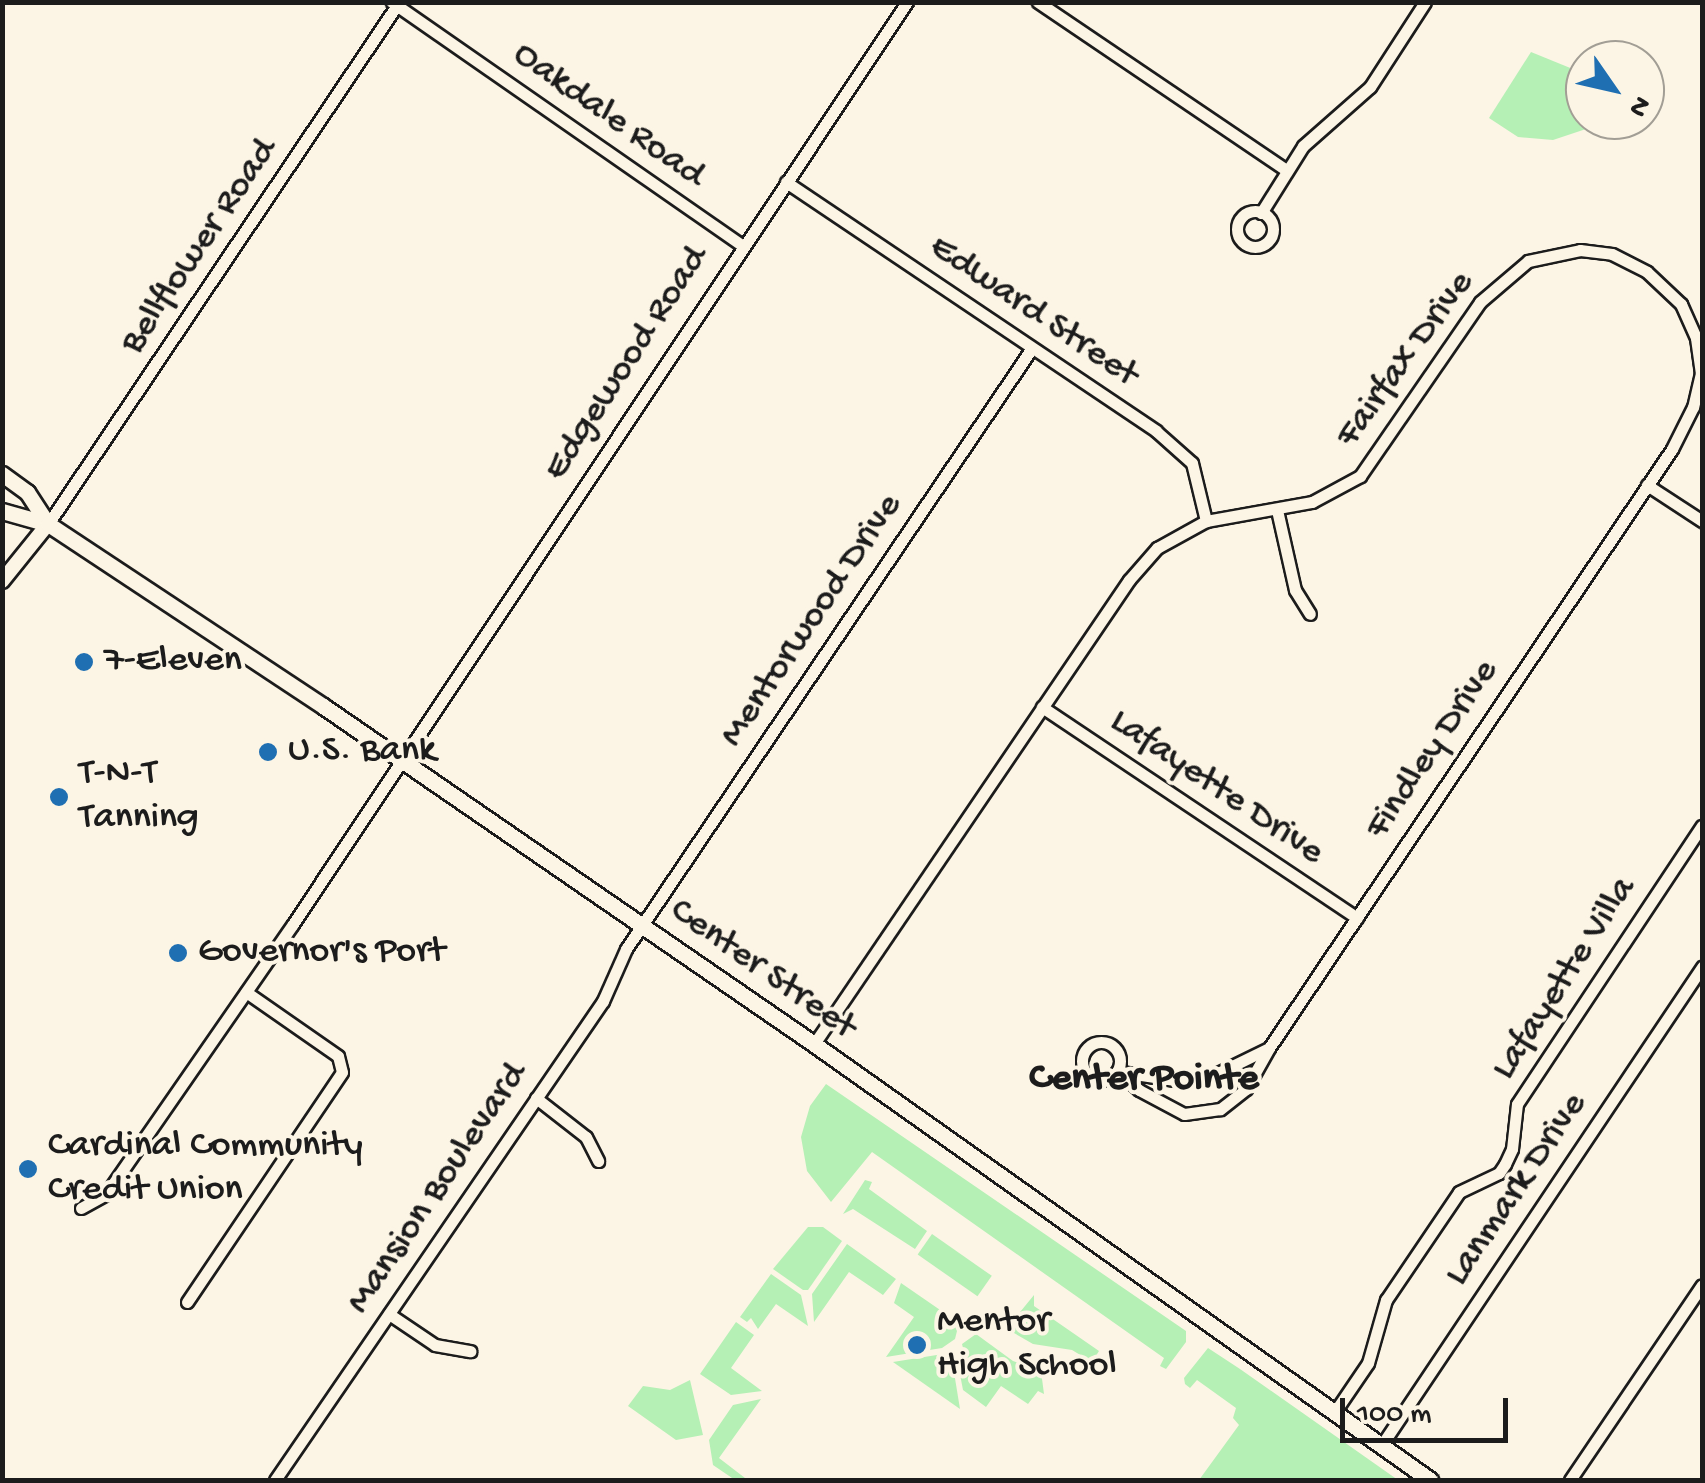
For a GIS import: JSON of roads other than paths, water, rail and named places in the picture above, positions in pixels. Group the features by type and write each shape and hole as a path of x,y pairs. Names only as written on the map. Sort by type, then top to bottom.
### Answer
{"main road":[{"name":"Center Street","path":"2,474 27,492 48,524"},
{"name":"Center Street","path":"2,511 48,524 402,762 814,1044 1430,1480"}],"street":[{"name":"Edgewood Road","path":"81,1208 106,1194 246,992 741,245 907,2"},
{"path":"1038,2 1285,169"},
{"path":"1261,213 1285,169 1303,146 1370,88 1426,2"},
{"name":"Oakdale Road","path":"396,4 741,245"},
{"name":"Bellflower Road","path":"48,524 396,4"},
{"name":"Edward Street","path":"786,182 1156,431 1192,463 1206,522"},
{"name":"Fairfax Drive","path":"814,1044 1129,580 1157,548 1206,522 1277,510 1340,491 1360,476 1495,285 1528,262 1580,250 1612,254 1647,272 1681,304 1696,338 1701,373 1685,428 1647,485"},
{"name":"Mentorwood Drive","path":"642,926 1032,348"},
{"path":"1647,485 1702,521"},
{"name":"Findley Drive","path":"1268,1048 1218,1073 1188,1082 1118,1071 1174,1111 1205,1112 1234,1101 1647,485"},
{"path":"1277,510 1295,590 1310,614"},
{"path":"2,581 48,524"},
{"name":"Lafayette Drive","path":"1042,707 1357,918"},
{"name":"Lafayette Villa","path":"1334,1413 1368,1363 1386,1300 1459,1192 1499,1173 1512,1149 1516,1104 1702,826"},
{"name":"Mansion Boulevard","path":"278,1479 604,1001 618,964 642,926"},
{"name":"Lanmark Drive","path":"1381,1446 1702,968"},
{"path":"188,1302 342,1072 338,1056 246,992"},
{"path":"536,1098 586,1138 598,1161"},
{"path":"1570,1480 1702,1284"},
{"path":"389,1314 436,1345 470,1351"}],"place":[{"name":"7-Eleven","path":"84,662"},
{"name":"U.S. Bank","path":"268,752"},
{"name":"T-N-T Tanning","path":"59,797"},
{"name":"Governor's Port","path":"178,953"},
{"name":"Cardinal Community Credit Union","path":"28,1169"},
{"name":"Mentor High School","path":"917,1345"}],"district":[{"name":"Center Pointe","path":"1144,1080"}]}
